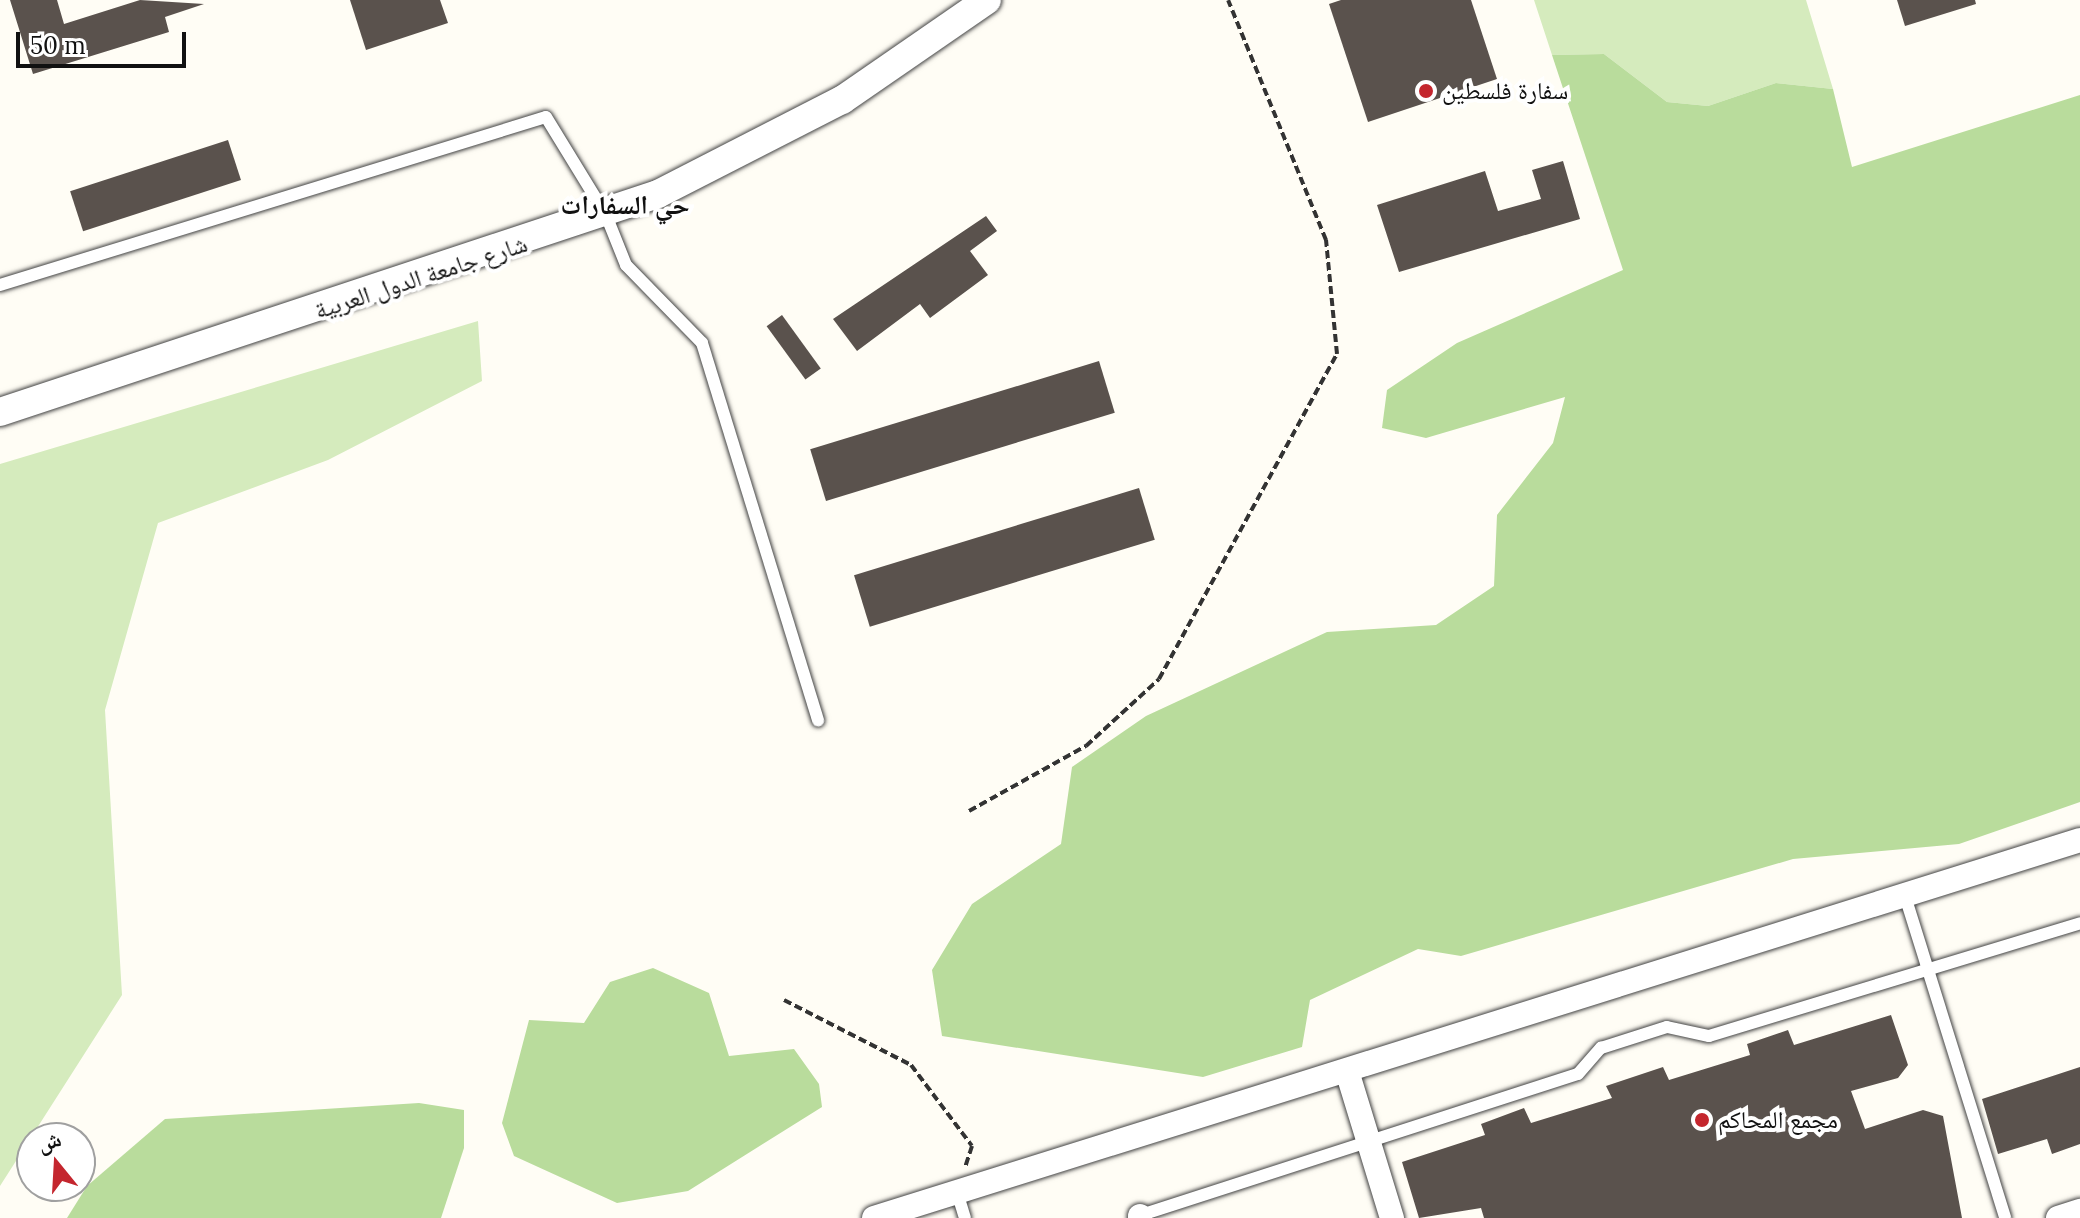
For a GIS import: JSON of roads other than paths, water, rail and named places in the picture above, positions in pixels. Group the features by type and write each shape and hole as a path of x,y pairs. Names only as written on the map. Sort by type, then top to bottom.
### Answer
{"street":[{"name":"شارع جامعة الدول العربية","path":"0,412 606,215 790,132 987,0"},
{"path":"874,1218 2080,840"},
{"path":"1347,1071 1392,1218"},
{"path":"2058,1218 2080,1211"}],"lane":[{"path":"0,285 546,117 606,215 626,265 702,343 818,721"},
{"path":"1905,896 2005,1218"},
{"path":"1137,1217 1578,1074 1601,1048 1667,1027 1709,1036 1929,972 2080,923"},
{"path":"957,1192 965,1218"}],"place":[{"name":"سفارة فلسطين","path":"1426,91"},
{"name":"مجمع المحاكم","path":"1702,1120"}],"district":[{"name":"حي السفارات","path":"625,205"}]}
